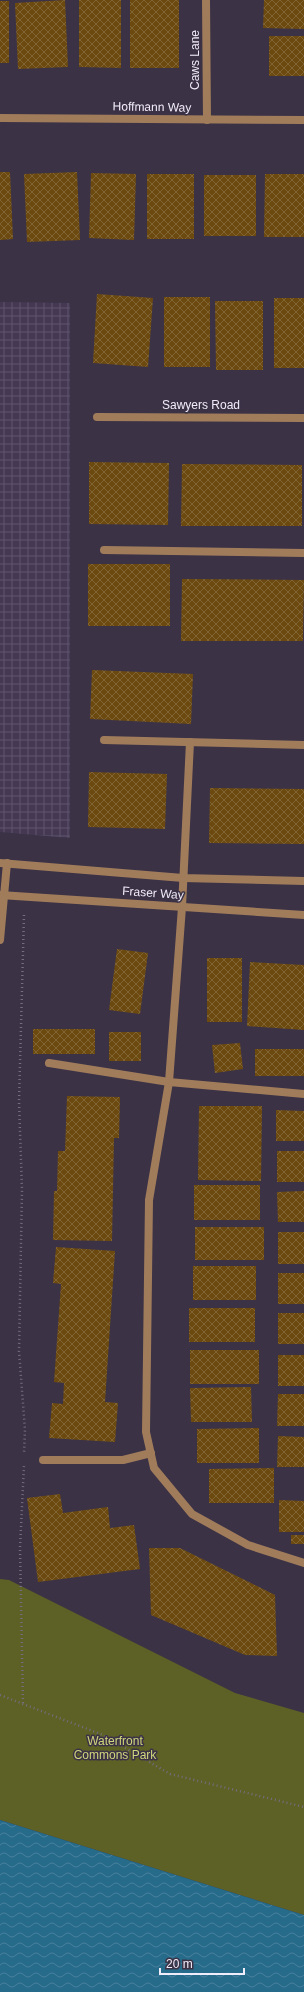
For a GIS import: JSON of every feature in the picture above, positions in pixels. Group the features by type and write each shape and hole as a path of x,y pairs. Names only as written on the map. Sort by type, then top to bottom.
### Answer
{"street":[{"name":"Caws Lane","path":"206,0 207,120"},
{"name":"Hoffmann Way","path":"0,118 304,120"},
{"name":"Sawyers Road","path":"97,417 304,418"},
{"path":"104,550 304,553"},
{"path":"104,740 304,745"},
{"path":"190,742 182,907 169,1082 149,1200 146,1432 154,1468 192,1514 248,1545 304,1563"},
{"path":"0,940 3,863"},
{"name":"Fraser Way","path":"3,863 183,878 304,881"},
{"name":"Fraser Way","path":"2,895 304,915"},
{"path":"49,1063 169,1082 304,1094"},
{"path":"43,1460 123,1460 151,1453"}],"path":[{"path":"23,1703 20,1548 25,1430 19,1351 22,1190 19,1101 25,897"},
{"path":"0,1695 103,1735 170,1774 304,1806"}],"shaded area":[{"path":"0,302 70,303 70,838 0,832"}],"green space":[{"name":"Waterfront Commons Park","path":"0,1579 9,1580 235,1693 304,1713 304,1915 0,1820"}],"water":[{"path":"0,1820 304,1915 304,1992 0,1992"}],"building":[{"path":"65,0 68,67 18,69 15,3"},
{"path":"79,0 121,0 121,68 79,67"},
{"path":"130,0 179,0 179,68 130,68"},
{"path":"264,0 304,0 304,29 263,28"},
{"path":"0,1 9,1 9,63 0,63"},
{"path":"269,36 304,36 304,76 269,76"},
{"path":"0,172 10,172 13,239 0,240"},
{"path":"77,172 80,240 27,242 24,174"},
{"path":"91,173 136,174 134,240 89,238"},
{"path":"147,174 194,174 194,239 147,239"},
{"path":"265,174 304,174 304,237 264,237"},
{"path":"204,175 256,175 256,236 204,236"},
{"path":"97,294 153,298 148,367 93,363"},
{"path":"164,297 210,297 210,367 164,367"},
{"path":"274,298 304,298 304,368 274,368"},
{"path":"215,301 263,301 263,370 216,370"},
{"path":"89,462 169,463 168,525 89,524"},
{"path":"182,464 302,465 302,526 181,526"},
{"path":"88,564 170,564 170,626 88,626"},
{"path":"182,579 304,580 303,641 181,641"},
{"path":"92,670 193,674 191,724 90,719"},
{"path":"89,772 167,774 165,829 88,827"},
{"path":"210,788 304,789 304,844 209,843"},
{"path":"117,949 148,953 140,1014 109,1010"},
{"path":"207,958 242,958 242,1022 207,1022"},
{"path":"250,962 304,965 304,1030 247,1026"},
{"path":"33,1029 95,1029 95,1054 33,1054"},
{"path":"109,1032 141,1032 141,1061 109,1061"},
{"path":"240,1043 243,1069 215,1073 212,1045"},
{"path":"255,1049 304,1049 304,1076 255,1076"},
{"path":"67,1096 120,1097 119,1138 114,1138 112,1241 53,1240 54,1191 57,1191 58,1151 65,1151"},
{"path":"199,1106 262,1106 261,1181 198,1180"},
{"path":"276,1110 304,1111 304,1141 276,1141"},
{"path":"277,1151 304,1151 304,1182 277,1182"},
{"path":"194,1185 260,1185 260,1220 194,1220"},
{"path":"304,1191 304,1222 278,1222 277,1192"},
{"path":"195,1227 264,1227 264,1260 195,1260"},
{"path":"278,1232 304,1232 304,1264 278,1264"},
{"path":"56,1247 115,1251 105,1402 118,1403 115,1442 49,1438 52,1403 63,1404 64,1383 54,1382 61,1284 53,1283"},
{"path":"193,1266 256,1266 256,1300 193,1300"},
{"path":"278,1273 304,1273 304,1304 278,1304"},
{"path":"189,1308 255,1308 255,1342 189,1342"},
{"path":"278,1313 304,1313 304,1344 278,1344"},
{"path":"190,1350 259,1350 259,1384 190,1384"},
{"path":"278,1355 304,1355 304,1386 278,1386"},
{"path":"251,1387 252,1422 191,1422 190,1388"},
{"path":"278,1394 304,1394 304,1426 277,1426"},
{"path":"259,1428 259,1463 197,1463 197,1429"},
{"path":"278,1436 304,1437 304,1467 277,1467"},
{"path":"274,1468 274,1503 209,1503 209,1469"},
{"path":"60,1494 63,1513 108,1507 110,1528 134,1525 140,1569 38,1582 27,1498"},
{"path":"279,1500 304,1501 304,1532 279,1532"},
{"path":"291,1535 304,1535 304,1544 291,1544"},
{"path":"149,1548 180,1548 275,1595 277,1656 245,1655 151,1615"}]}
